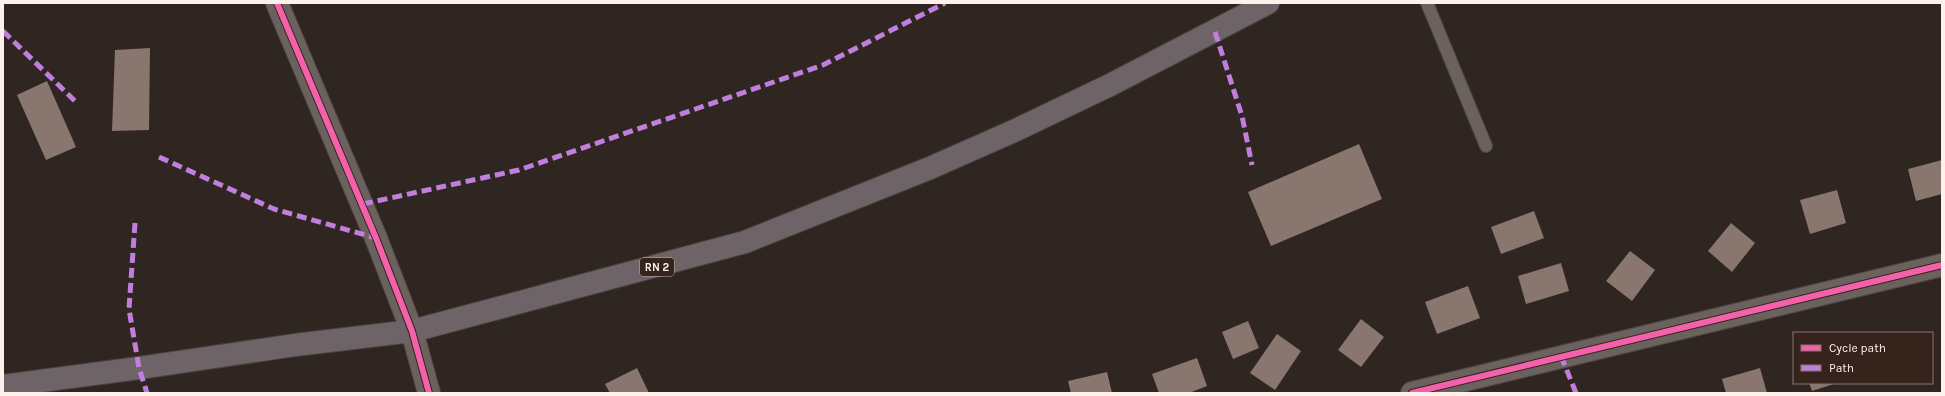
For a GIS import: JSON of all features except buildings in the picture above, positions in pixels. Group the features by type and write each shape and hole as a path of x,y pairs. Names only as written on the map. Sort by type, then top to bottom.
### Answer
{"main road":[{"name":"RN 2","path":"3,386 294,345 412,331 703,255 745,242 788,226 930,168 1016,130 1117,82 1268,3"}],"street":[{"path":"278,3 363,204 412,331 429,393"},
{"path":"1412,393 1942,264"}],"lane":[{"path":"1427,3 1486,146"}],"marked path":[{"path":"363,204 519,170 823,65 945,3"},
{"path":"3,31 77,103"},
{"path":"1215,32 1242,116 1252,165"},
{"path":"159,157 274,209 376,238"},
{"path":"135,223 129,309 139,368 147,393"},
{"path":"1561,356 1576,393"}],"cycle path":[{"path":"277,3 376,238 412,331 429,393"},
{"path":"1412,393 1942,265"}]}
